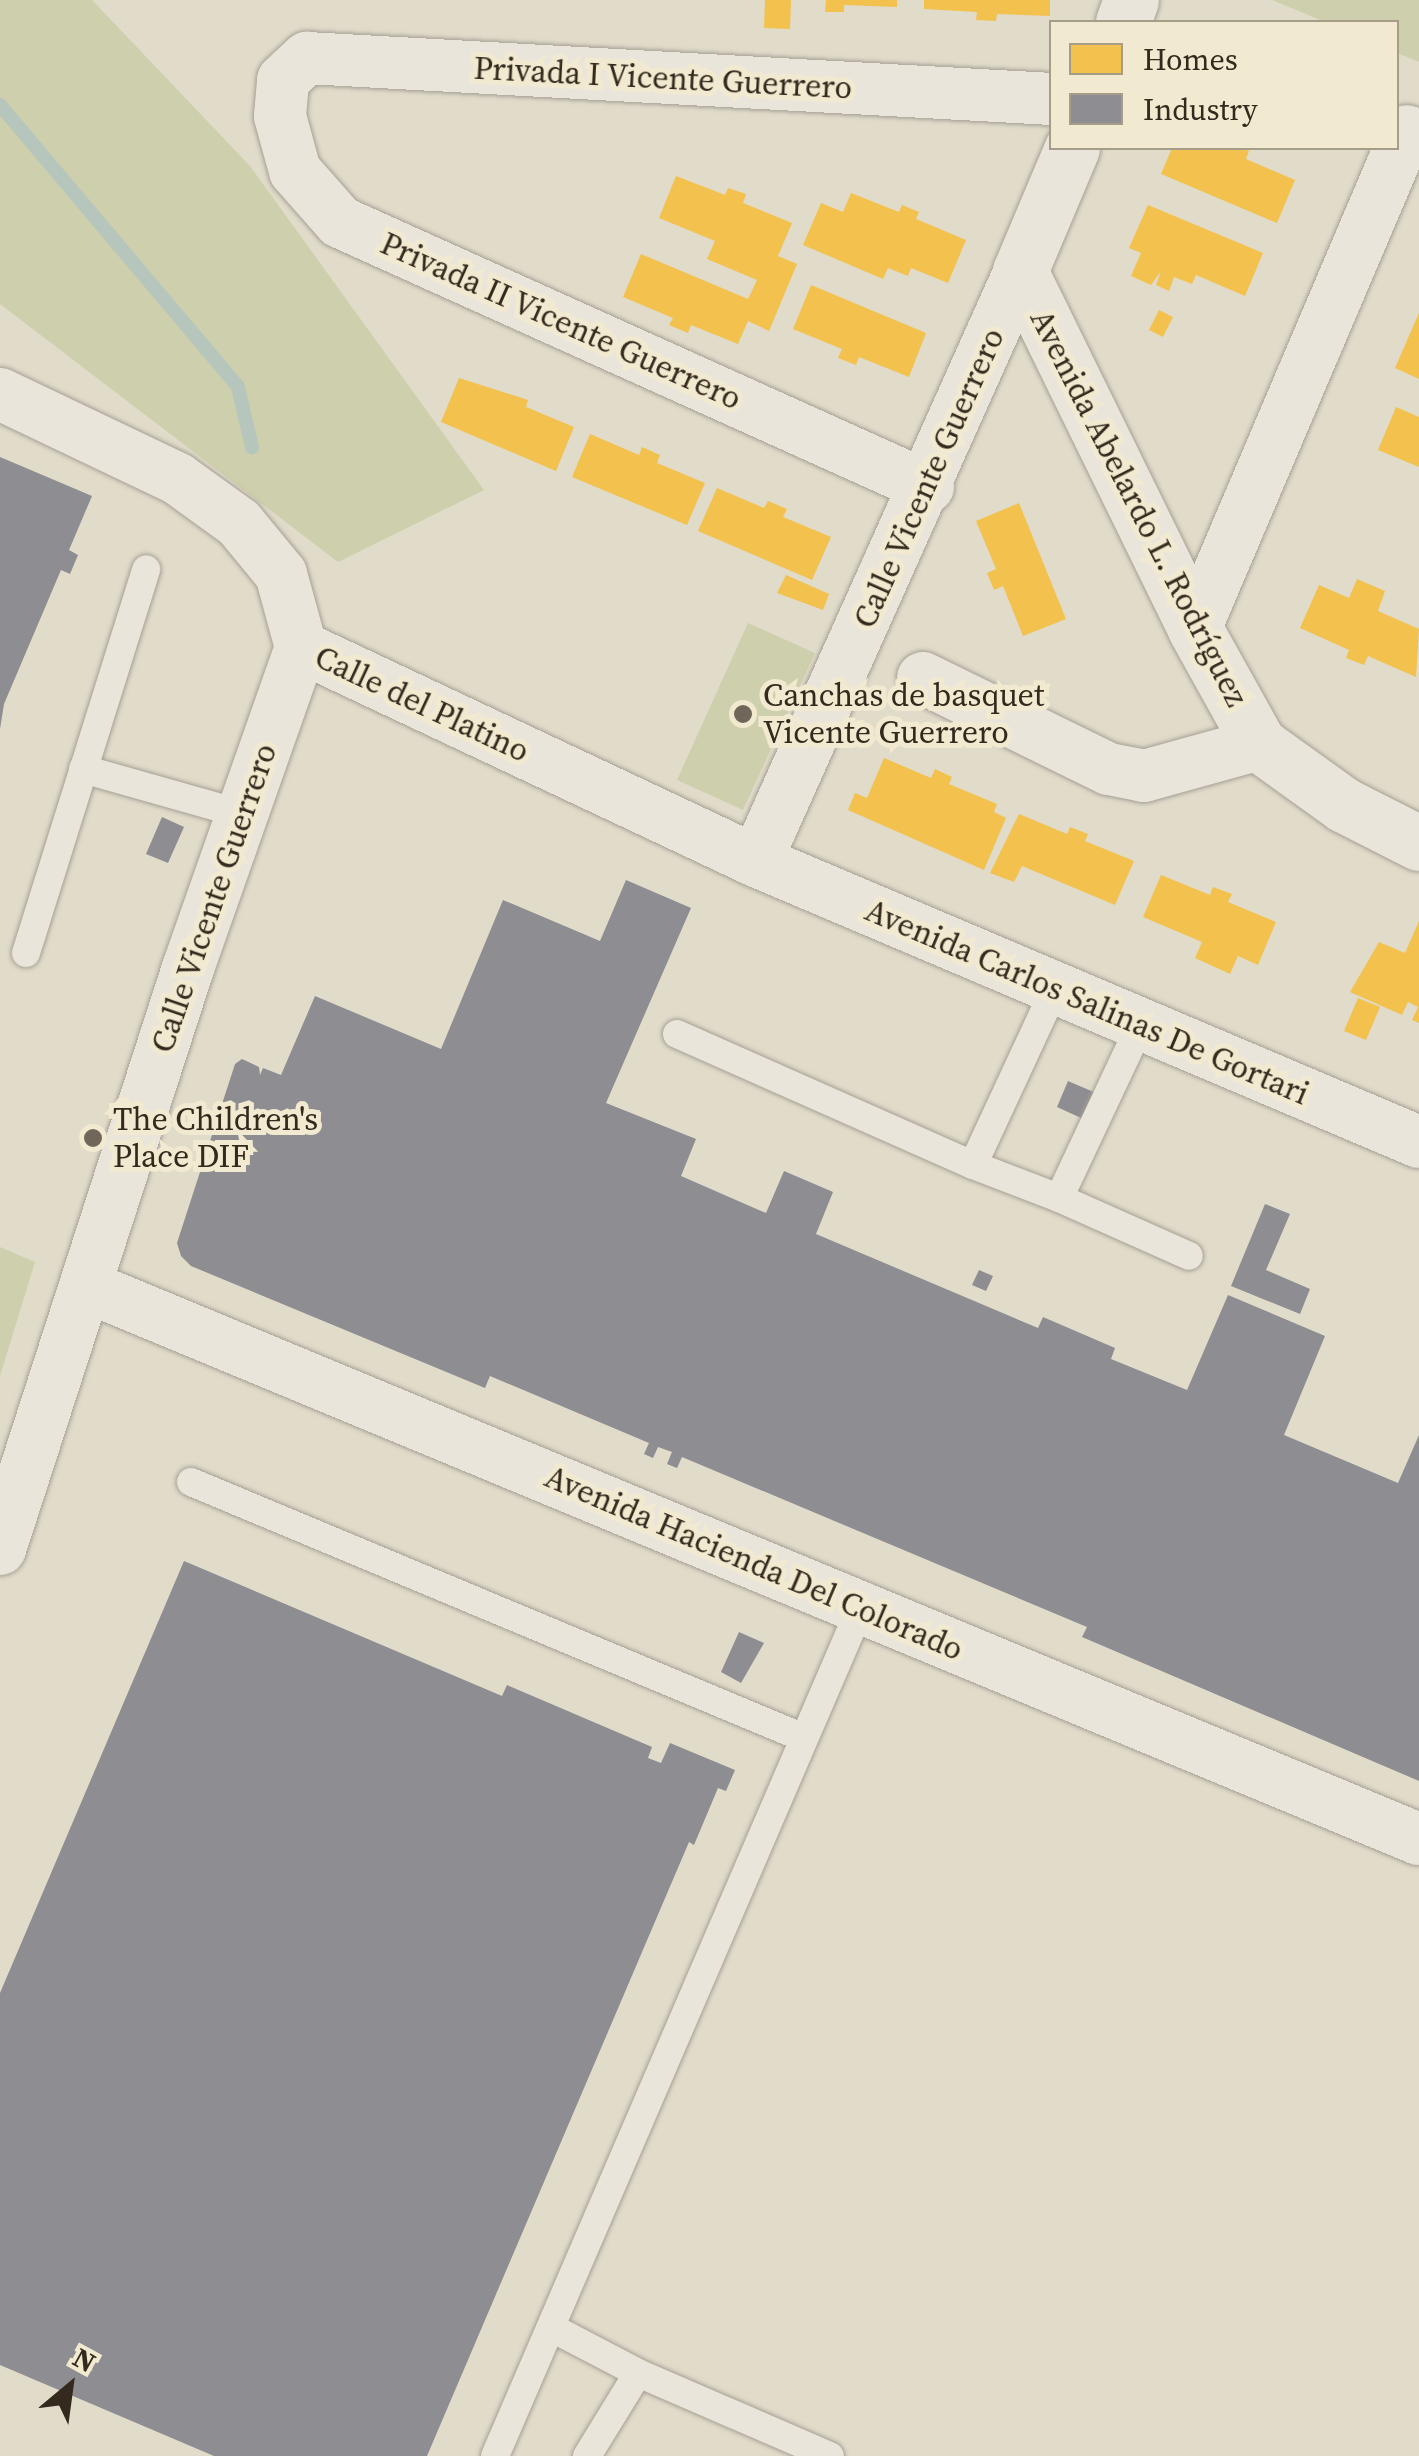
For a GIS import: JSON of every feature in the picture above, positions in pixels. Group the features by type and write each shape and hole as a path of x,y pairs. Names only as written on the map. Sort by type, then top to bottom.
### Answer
{"street":[{"name":"Privada I Vicente Guerrero","path":"283,80 307,58 1049,99"},
{"name":"Privada II Vicente Guerrero","path":"283,80 280,116 295,170 340,222 928,487"},
{"path":"1399,150 1407,131"},
{"name":"Calle Vicente Guerrero","path":"756,861 928,487 1071,150"},
{"path":"1196,629 1399,150"},
{"name":"Avenida Abelardo L. Rodríguez","path":"1020,271 1196,629 1259,744 1344,805 1419,843"},
{"name":"Calle del Platino","path":"0,394 178,478 239,523 281,574 301,648 756,861"},
{"name":"Calle Vicente Guerrero","path":"0,1549 242,814 301,648"},
{"name":"Avenida Abelardo L. Rodríguez","path":"923,678 1110,768 1144,776 1259,744"},
{"name":"Avenida Carlos Salinas De Gortari","path":"756,861 1419,1142"},
{"name":"Avenida Hacienda Del Colorado","path":"88,1286 1419,1839"}],"lane":[{"path":"26,953 146,569"},
{"path":"83,768 242,814"},
{"path":"974,1165 1055,988"},
{"path":"1059,1198 1141,1024"},
{"path":"677,1034 1189,1256"},
{"path":"191,1482 804,1738"},
{"path":"495,2456 861,1608"},
{"path":"552,2328 638,2374 830,2456"},
{"path":"587,2456 638,2374"}],"green space":[{"path":"0,0 92,0 250,166 484,490 338,562 0,304"},
{"path":"1272,0 1419,0 1419,62 1399,54 1399,20 1320,20"},
{"path":"748,623 815,653 743,810 677,780"},
{"path":"0,1247 35,1262 0,1376"}],"building: Homes":[{"path":"765,0 791,0 790,29 764,28"},
{"path":"826,0 897,0 897,7 844,5 844,12 825,12"},
{"path":"924,0 1050,0 1050,16 997,14 996,21 976,20 977,12 924,9"},
{"path":"1171,150 1246,150 1246,159 1295,180 1277,223 1161,174"},
{"path":"676,176 725,195 728,188 746,194 743,203 792,223 778,256 797,264 769,331 748,321 738,344 691,325 688,333 669,325 673,318 623,297 641,254 748,299 757,280 707,259 715,241 659,218"},
{"path":"851,193 899,212 902,205 919,212 916,219 966,240 948,283 911,268 908,276 888,268 883,279 803,245 821,203 843,212"},
{"path":"1148,205 1263,253 1245,296 1196,275 1192,284 1174,277 1169,291 1156,285 1161,271 1151,285 1131,276 1141,253 1129,248"},
{"path":"811,285 926,333 909,377 859,357 856,365 838,358 842,349 793,329"},
{"path":"1159,310 1173,317 1163,337 1149,330"},
{"path":"1419,313 1419,379 1395,368"},
{"path":"459,378 528,400 526,407 574,427 556,471 441,422"},
{"path":"1396,407 1419,417 1419,467 1378,450"},
{"path":"590,434 639,455 642,447 660,455 657,463 705,483 687,525 572,477"},
{"path":"717,488 764,508 768,501 787,509 783,517 831,537 812,580 698,531"},
{"path":"1019,503 1066,619 1023,636 1003,586 994,590 987,573 996,569 976,521"},
{"path":"786,575 829,594 823,610 777,593"},
{"path":"1357,579 1385,591 1378,611 1419,629 1416,677 1368,656 1364,665 1346,658 1349,650 1300,628 1319,585 1349,598"},
{"path":"884,758 931,778 935,769 952,777 949,784 997,804 994,812 1006,818 984,870 848,810 855,793 867,798"},
{"path":"1019,814 1067,834 1070,827 1088,834 1085,841 1134,861 1115,905 1022,866 1014,882 990,873"},
{"path":"1161,875 1210,895 1213,887 1232,894 1228,902 1276,922 1258,965 1238,956 1230,974 1195,958 1202,942 1143,917"},
{"path":"1419,921 1419,1023 1412,1020 1418,1007 1408,1002 1402,1015 1350,992 1379,942 1405,953"},
{"path":"1358,998 1380,1007 1366,1040 1344,1031"}],"building: Industry":[{"path":"0,457 92,496 69,550 78,555 70,574 61,570 4,704 0,729"},
{"path":"162,817 184,827 168,863 146,854"},
{"path":"626,880 691,908 606,1103 696,1139 681,1176 766,1213 784,1171 833,1192 816,1234 1038,1328 1043,1317 1115,1348 1111,1359 1187,1390 1228,1295 1325,1336 1284,1435 1398,1483 1419,1435 1419,1781 1082,1637 1087,1627 682,1457 677,1468 667,1464 672,1452 658,1447 653,1458 644,1454 649,1443 490,1376 485,1388 191,1266 181,1256 177,1243 235,1064 242,1059 259,1067 260,1075 263,1068 281,1075 315,996 441,1049 503,900 600,941"},
{"path":"1068,1081 1103,1096 1092,1123 1057,1107"},
{"path":"1265,1204 1290,1214 1266,1270 1310,1289 1300,1314 1231,1286"},
{"path":"979,1270 993,1276 986,1291 972,1285"},
{"path":"184,1561 502,1696 507,1685 652,1747 648,1758 661,1763 670,1743 735,1770 726,1791 718,1788 694,1845 689,1842 427,2456 214,2456 0,2365 0,1993"},
{"path":"739,1632 764,1643 741,1683 721,1672"}],"waterway":[{"path":"0,105 238,387 252,447"}],"place":[{"name":"Canchas de basquet Vicente Guerrero","path":"743,714"},
{"name":"The Children's Place DIF","path":"93,1138"}]}
